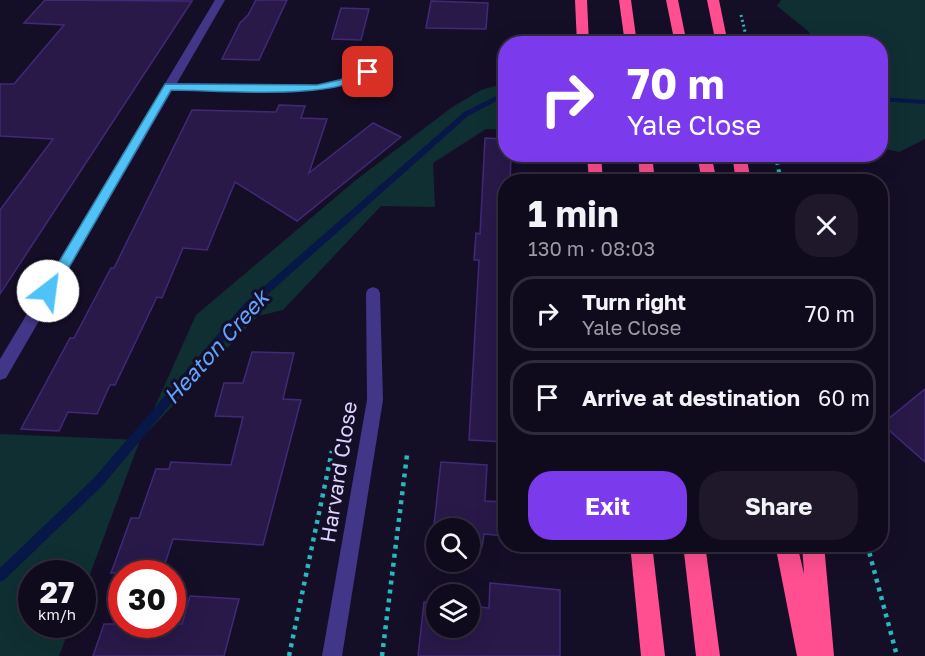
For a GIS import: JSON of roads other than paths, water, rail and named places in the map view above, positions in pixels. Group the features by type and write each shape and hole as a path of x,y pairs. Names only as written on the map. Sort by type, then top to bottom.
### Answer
{"highway":[{"path":"581,0 583,36"},
{"path":"625,0 630,36"},
{"path":"672,0 679,36"},
{"path":"713,0 720,36"},
{"path":"642,552 653,656"},
{"path":"695,552 708,656"},
{"path":"788,552 809,656"},
{"path":"814,552 822,656"}],"street":[{"path":"0,373 220,0"},
{"path":"168,87 324,87 362,76 384,58"},
{"name":"Harvard Close","path":"332,656 375,400 373,293"}],"waterway":[{"name":"Heaton Creek","path":"0,576 98,482 247,307 466,114 498,97"},
{"name":"Heaton Creek","path":"888,100 925,102"}]}
